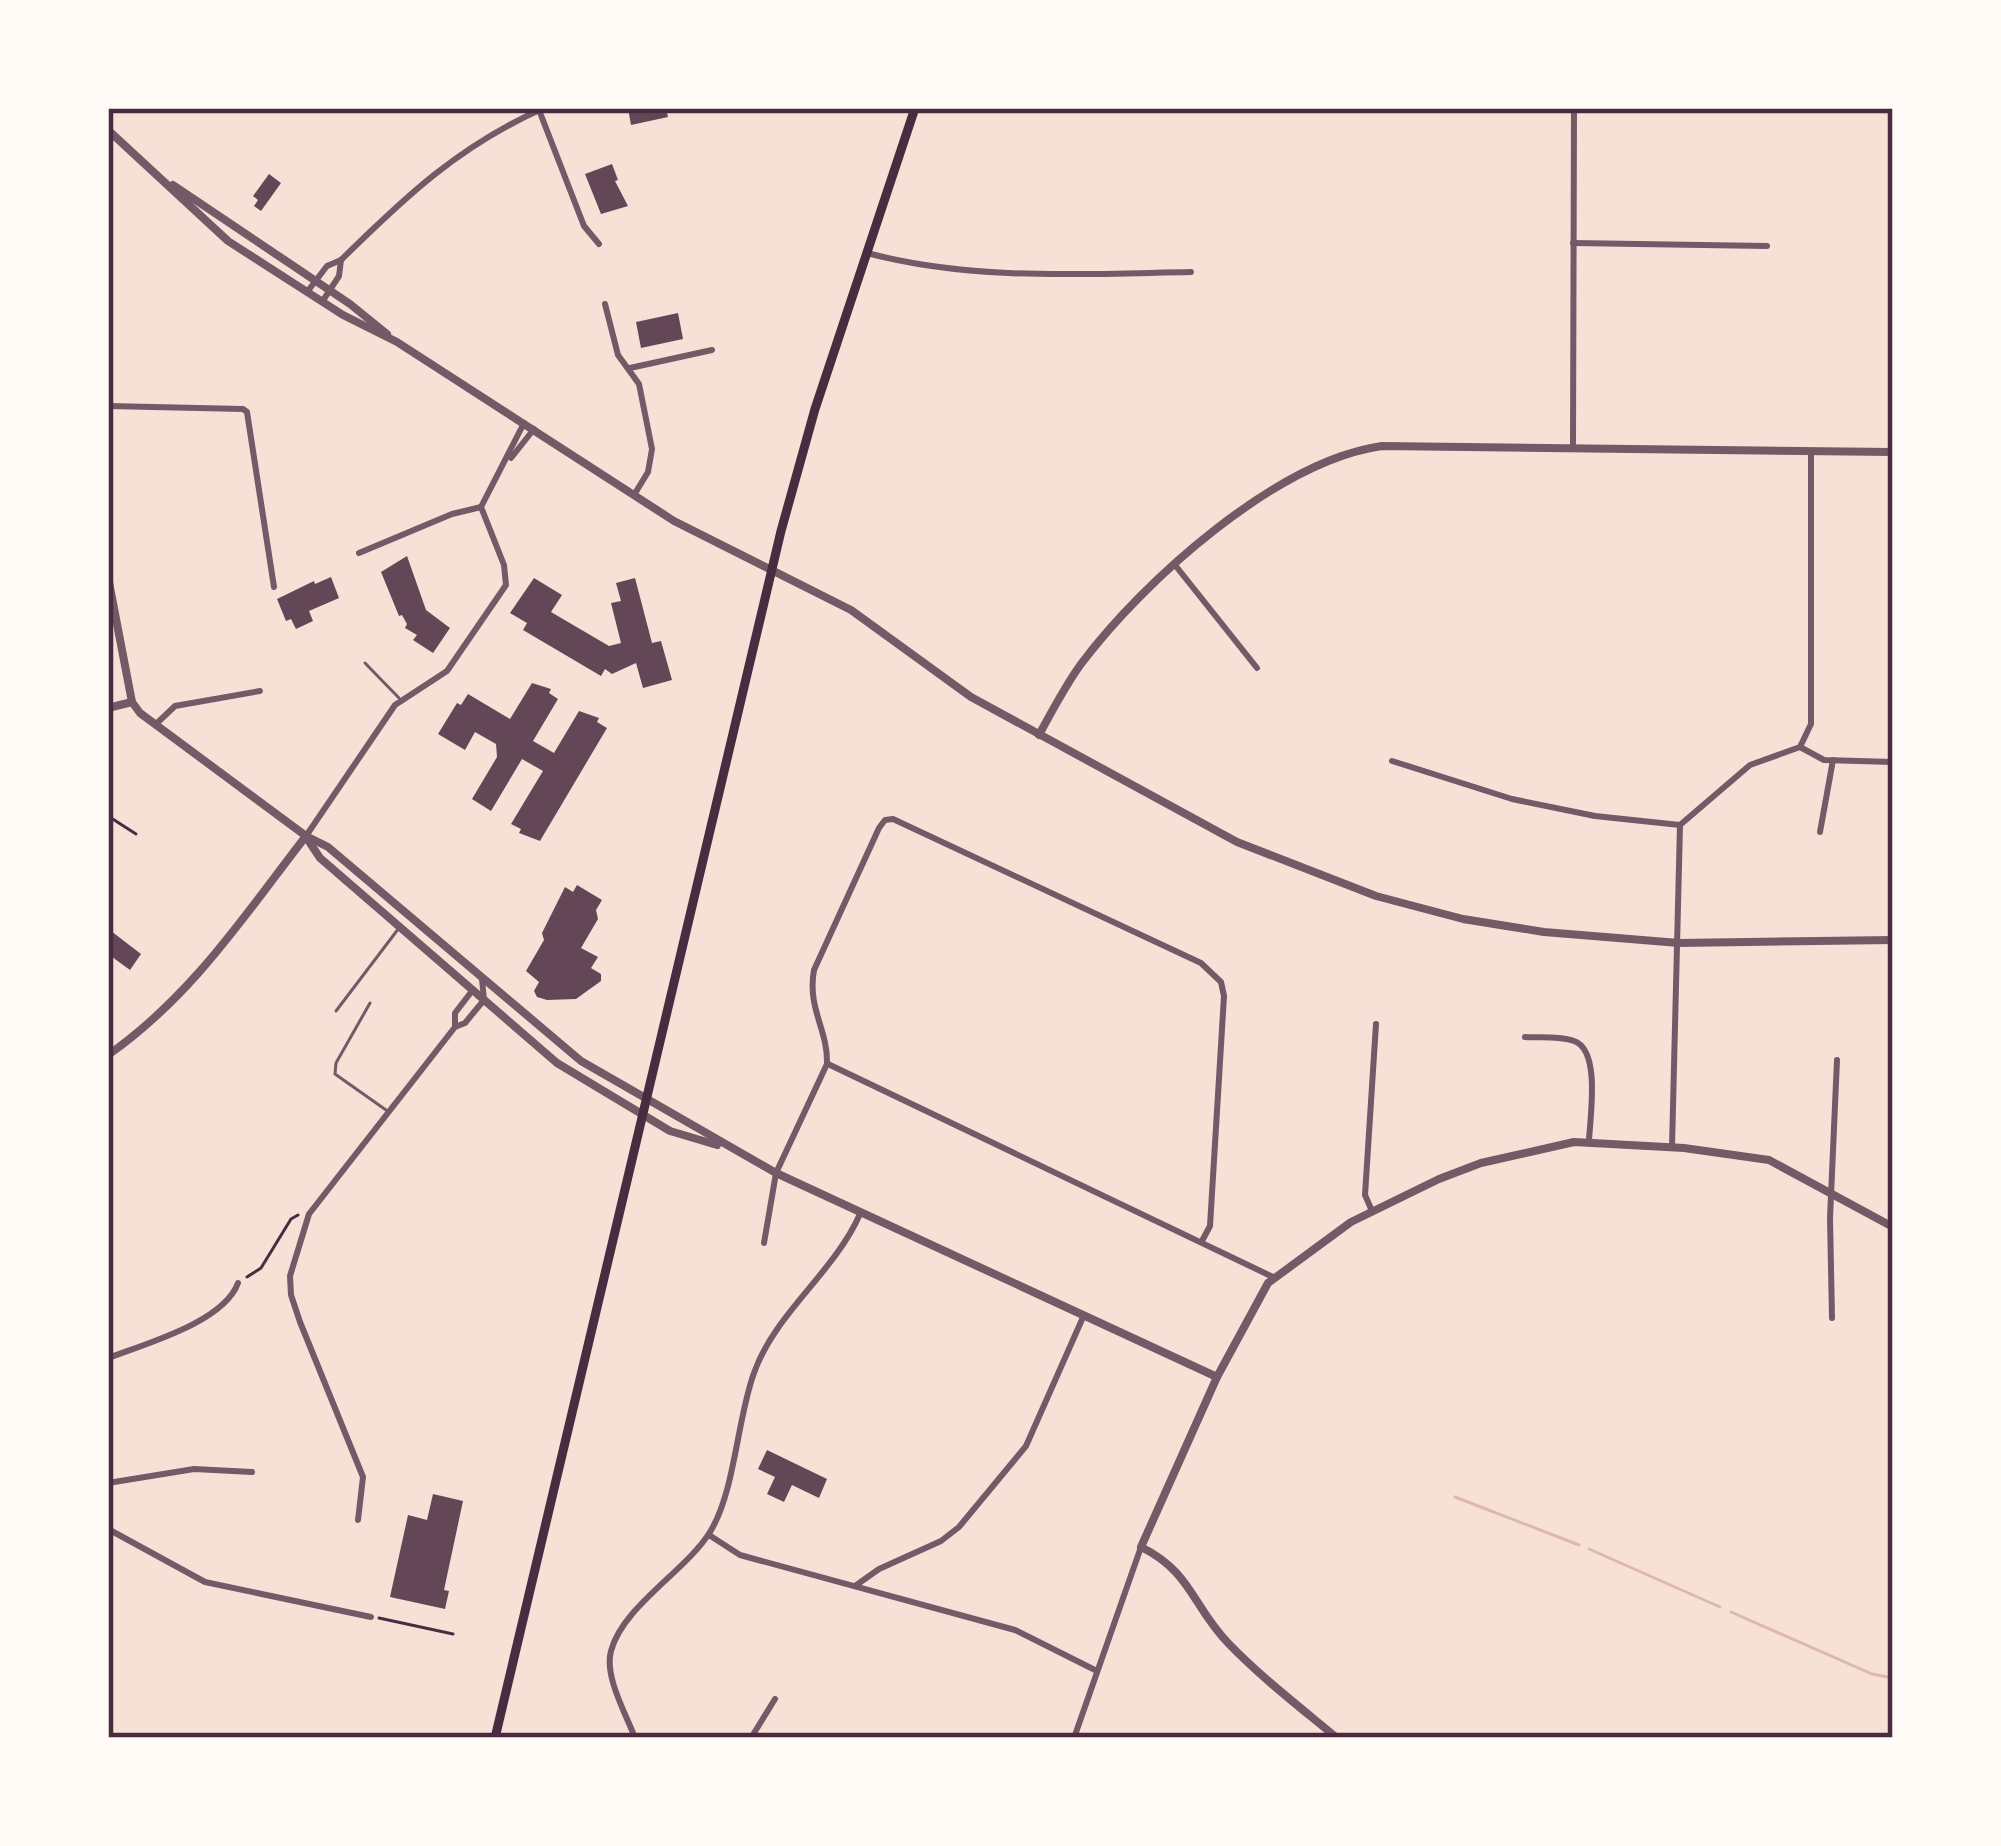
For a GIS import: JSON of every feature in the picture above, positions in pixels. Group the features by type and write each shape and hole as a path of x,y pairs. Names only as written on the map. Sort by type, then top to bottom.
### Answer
{"main road":[{"path":"495,1738 772,571 815,409 915,108"}],"street":[{"path":"1573,447 1574,108"},
{"path":"307,292 327,266 341,260 458,153 541,109 584,226 599,244"},
{"path":"108,130 228,242 322,302 397,343 713,544 851,610 946,681 1237,842 1376,896 1463,919 1544,932 1678,943 1893,940"},
{"path":"162,178 329,290 397,343"},
{"path":"1573,243 1767,246"},
{"path":"867,253 1001,273 1191,272"},
{"path":"322,302 339,275 341,260"},
{"path":"604,304 618,355 639,384 652,449 648,472 634,495"},
{"path":"630,368 712,350"},
{"path":"108,406 248,412 274,587"},
{"path":"359,553 452,514 481,507 524,423"},
{"path":"508,461 534,429"},
{"path":"1039,735 1082,662 1175,565 1271,492 1310,467 1350,450 1382,446 1893,452"},
{"path":"1392,761 1529,803 1680,825 1750,765 1800,747 1811,724 1811,452"},
{"path":"108,1055 204,971 400,699 447,671 506,585 504,565 481,507"},
{"path":"1175,565 1257,668"},
{"path":"108,577 132,702 155,725 328,848 581,1061 776,1173 1217,1377"},
{"path":"155,725 175,706 260,691"},
{"path":"108,708 132,702"},
{"path":"1800,747 1833,760 1893,762"},
{"path":"1820,832 1833,760"},
{"path":"764,1243 776,1173 827,1064 810,991 814,970 879,828 893,819 1201,962 1221,982 1224,996 1210,1226 1202,1241"},
{"path":"1672,1147 1680,825"},
{"path":"305,836 320,858 567,1070 670,1131 727,1148"},
{"path":"455,1027 455,1013 482,979"},
{"path":"358,1520 363,1477 300,1322 290,1276 309,1214 455,1027 465,1023 484,1000 482,979"},
{"path":"1372,1211 1365,1195 1376,1024"},
{"path":"1525,1037 1572,1040 1584,1046 1591,1060 1589,1141"},
{"path":"1832,1318 1837,1060"},
{"path":"827,1064 1274,1277"},
{"path":"1074,1738 1142,1546 1217,1377 1274,1277 1372,1211 1481,1163 1589,1141 1769,1160 1893,1226"},
{"path":"634,1738 610,1665 611,1649 625,1625 709,1534 754,1372 771,1340 844,1248 860,1214"},
{"path":"108,1358 202,1319 233,1296 238,1283"},
{"path":"854,1587 959,1527 1026,1446 1084,1315"},
{"path":"108,1484 194,1469 252,1472"},
{"path":"108,1528 205,1582 371,1617"},
{"path":"709,1534 740,1555 1015,1630 1096,1671"},
{"path":"1142,1546 1179,1572 1226,1642 1337,1738"},
{"path":"751,1738 776,1699"}],"lane":[{"path":"365,663 400,699"},
{"path":"336,1011 400,927"},
{"path":"370,1003 335,1074 387,1111"}],"path":[{"path":"108,816 136,834"},
{"path":"238,1283 262,1268 298,1215"},
{"path":"371,1617 453,1634"}],"building":[{"path":"628,108 682,108 682,110 631,125"},
{"path":"612,164 628,206 601,214 585,174"},
{"path":"269,174 281,183 261,211 254,206 258,200 253,196"},
{"path":"678,313 683,339 641,348 636,322"},
{"path":"407,556 426,610 450,628 433,653 413,640 417,635 405,628 381,572"},
{"path":"331,577 339,598 309,611 313,621 296,629 291,619 286,621 277,599"},
{"path":"534,578 562,595 551,612 609,646 621,643 611,603 621,601 616,583 635,578 652,643 661,641 672,680 643,688 636,663 612,674 605,669 601,676 523,630 527,623 510,613"},
{"path":"532,683 551,689 549,693 558,699 533,741 554,753 579,711 599,718 597,722 607,728 540,841 519,833 521,829 511,824 543,771 522,759 491,811 472,799 497,757 496,744 475,732 465,750 438,734 468,694 510,719"},
{"path":"577,885 602,900 596,910 598,919 581,948 598,957 591,968 601,974 601,981 576,999 537,997 534,991 539,982 526,971 565,887 573,892"},
{"path":"111,931 141,954 130,970 108,954"},
{"path":"767,1450 827,1479 819,1498 792,1485 784,1502 767,1494 775,1477 758,1469"},
{"path":"433,1494 463,1501 444,1590 449,1591 445,1609 390,1597 408,1515 427,1520"}],"waterway":[{"path":"1455,1497 1579,1545"},
{"path":"1589,1549 1720,1607"},
{"path":"1731,1612 1872,1674 1893,1678"}]}
